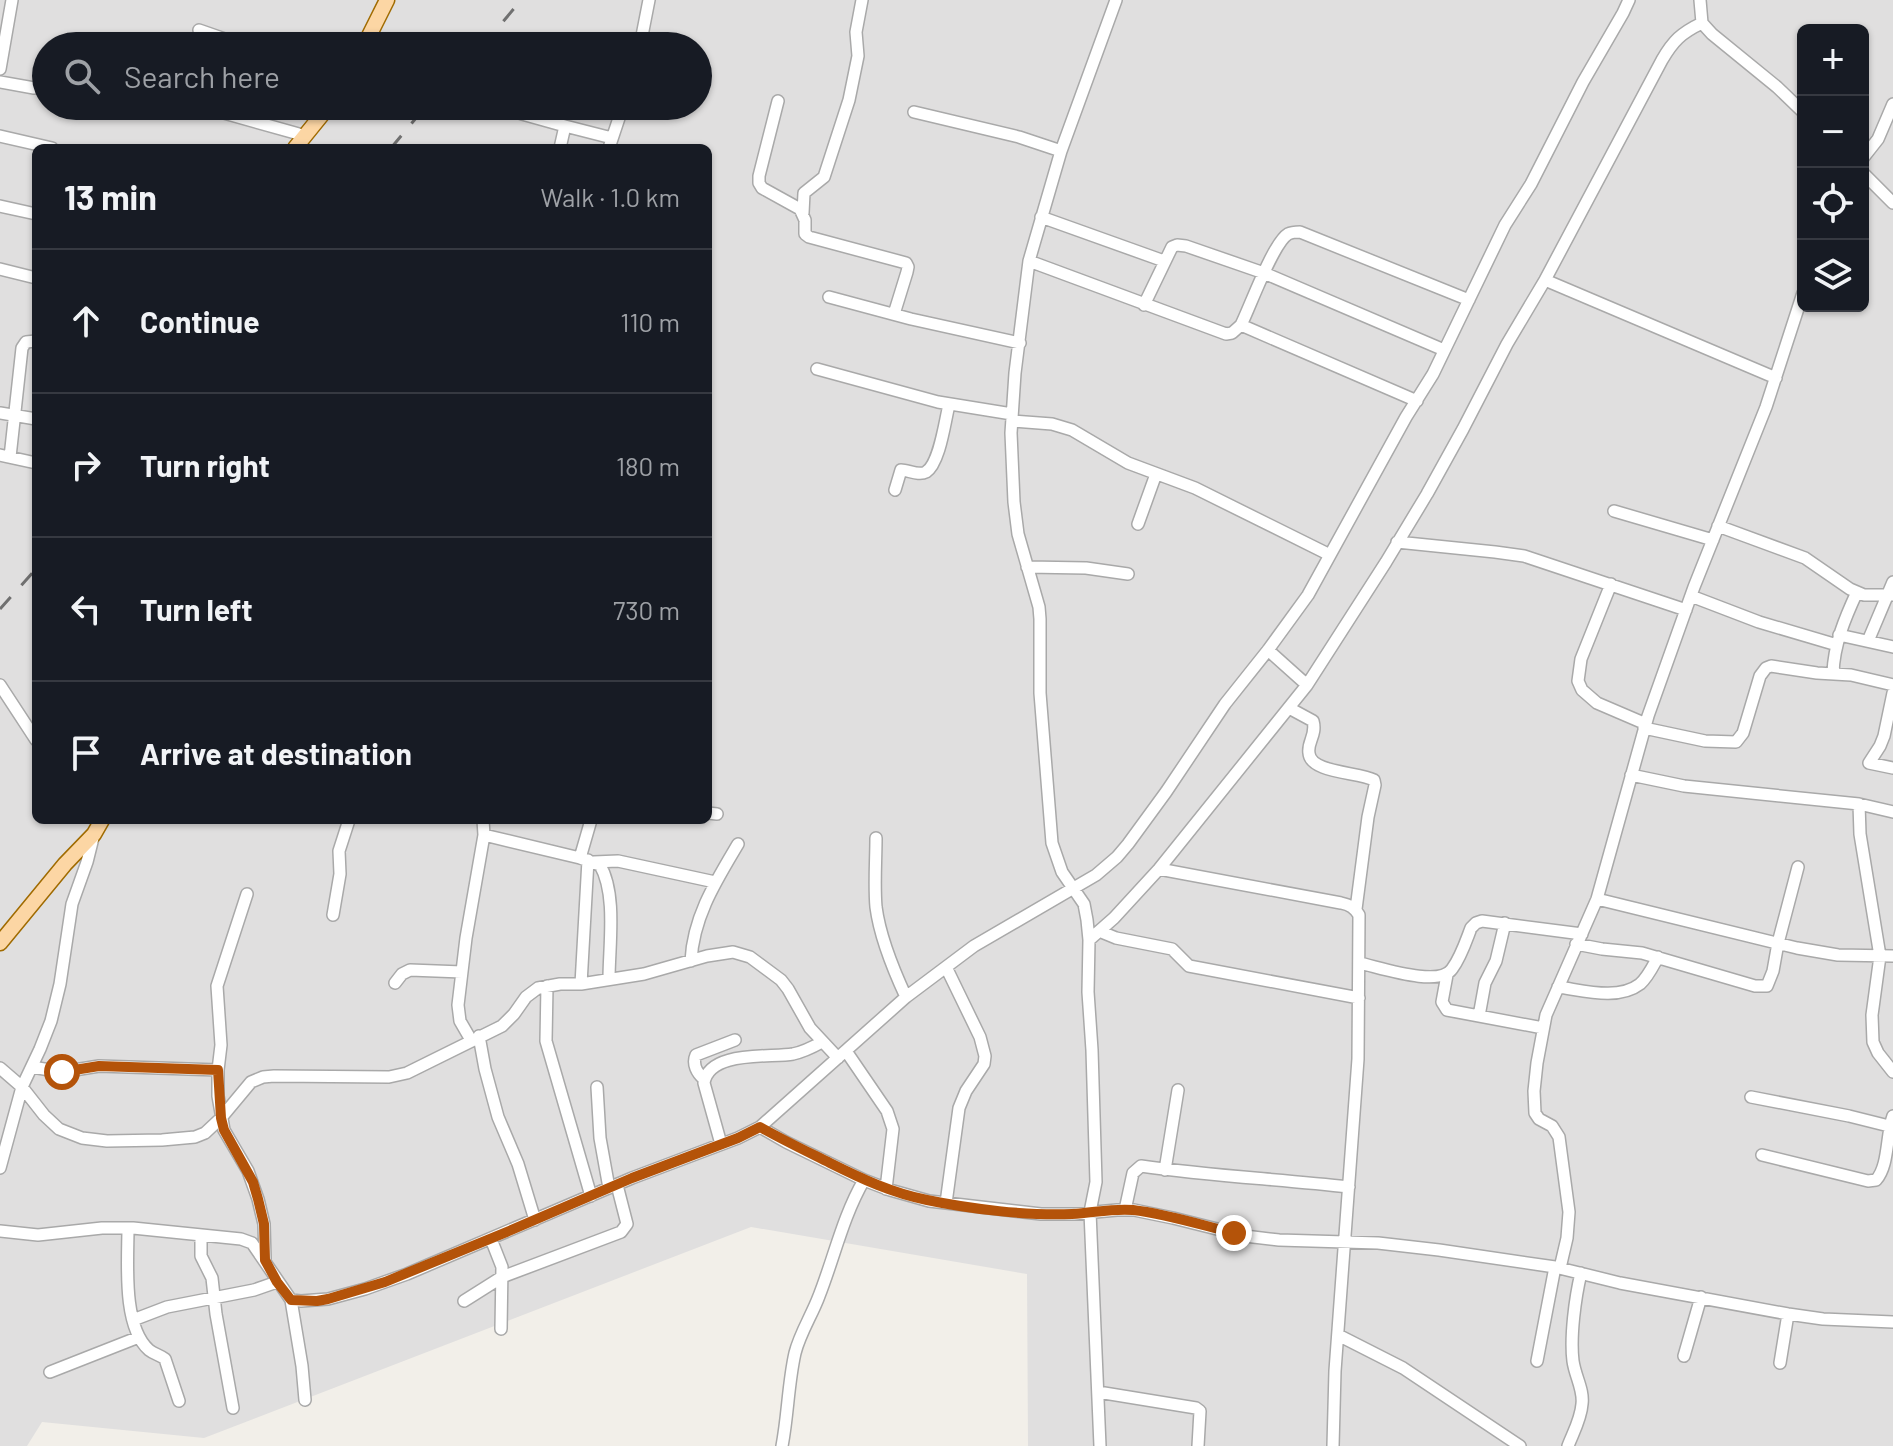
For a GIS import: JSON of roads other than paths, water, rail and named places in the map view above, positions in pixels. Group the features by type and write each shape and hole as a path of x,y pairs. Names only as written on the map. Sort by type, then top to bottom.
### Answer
{"main road":[{"path":"371,32 387,0"},
{"path":"299,144 318,120"},
{"path":"0,943 100,824"}],"street":[{"path":"0,69 12,0"},
{"path":"643,32 649,0"},
{"path":"862,0 856,32 858,56 849,100 824,177 804,193 805,234 906,263 907,272 894,314"},
{"path":"1100,1446 1090,1212 1096,1182 1088,992 1089,940 1084,904 1062,872 1052,843 1040,693 1039,607 1021,549 1014,502 1012,418 1029,261 1061,151 1116,0"},
{"path":"291,1300 317,1301 350,1294 407,1274 760,1127 906,997 974,946 1107,867 1166,792 1219,711 1308,595 1417,401 1505,225 1531,184 1629,0"},
{"path":"1700,0 1702,23 1712,34 1797,106"},
{"path":"1089,940 1159,869 1307,685 1456,442 1672,42 1702,23"},
{"path":"199,30 205,32"},
{"path":"0,82 32,88"},
{"path":"778,101 759,183 762,188 803,213"},
{"path":"1869,150 1878,139 1893,104"},
{"path":"914,112 1019,137 1061,151"},
{"path":"249,120 306,136"},
{"path":"544,120 611,143 618,120"},
{"path":"561,144 565,126"},
{"path":"0,136 35,144"},
{"path":"1869,179 1893,203"},
{"path":"0,206 32,213"},
{"path":"1041,217 1164,261"},
{"path":"1029,261 1226,334 1241,325 1264,273 1285,236 1291,232 1300,232 1469,300"},
{"path":"1144,305 1172,247 1186,246 1264,273 1444,350"},
{"path":"0,269 32,277"},
{"path":"1545,280 1776,378"},
{"path":"829,297 1020,343"},
{"path":"1537,1361 1567,1238 1569,1212 1559,1137 1552,1126 1535,1113 1534,1091 1543,1028 1551,1002 1597,899 1645,726 1691,596 1776,378 1797,312"},
{"path":"1241,325 1417,401"},
{"path":"32,341 26,342 22,348 15,415 5,456 32,462"},
{"path":"817,369 949,405 1063,426 1128,463 1195,488 1330,555"},
{"path":"895,490 901,470 925,473 930,468 940,445 949,405"},
{"path":"0,413 32,418"},
{"path":"1138,524 1156,474"},
{"path":"1614,511 1713,540"},
{"path":"1718,526 1805,558 1840,584 1864,595 1890,595"},
{"path":"1397,542 1524,556 1686,610"},
{"path":"1027,567 1086,568 1128,574"},
{"path":"1868,641 1893,582"},
{"path":"1611,584 1581,659 1578,681 1589,698 1645,726 1705,741 1736,742 1743,733 1757,684 1766,668 1771,666 1851,675 1893,685"},
{"path":"1833,673 1838,640 1857,592"},
{"path":"1691,596 1759,622 1838,640 1868,641 1893,647"},
{"path":"1268,650 1307,685"},
{"path":"0,685 32,734"},
{"path":"1893,693 1889,729 1869,763 1893,768"},
{"path":"1289,708 1313,721 1315,728 1308,751 1312,761 1374,780 1356,909"},
{"path":"1631,775 1684,786 1859,804 1893,812"},
{"path":"1859,804 1860,834 1880,956 1871,1030 1878,1053 1893,1072"},
{"path":"333,915 340,874 339,851 348,824"},
{"path":"483,824 458,1013 464,1029 475,1038 498,1117 518,1164 535,1220"},
{"path":"581,984 591,824"},
{"path":"0,1168 22,1087 47,1033 72,904 94,834"},
{"path":"484,835 600,865 608,884 609,979"},
{"path":"876,838 878,919 906,997"},
{"path":"691,961 695,931 715,882 738,844"},
{"path":"587,860 618,861 715,882"},
{"path":"1359,963 1421,976 1447,975 1471,928 1488,920 1579,939 1602,949 1658,957 1761,987 1767,986 1798,867"},
{"path":"1159,869 1350,905 1359,915 1358,1059 1333,1446"},
{"path":"247,894 217,986 221,1045 218,1070 221,1118 224,1130 256,1191 264,1224 265,1260"},
{"path":"1597,899 1827,954 1893,956"},
{"path":"1479,1016 1485,983 1496,961 1505,923"},
{"path":"1099,931 1116,938 1172,949 1189,966 1359,998"},
{"path":"0,1068 22,1087 59,1129 92,1141 195,1137 205,1133 221,1118 251,1082 263,1077 389,1077 407,1073 502,1026 538,988 644,974 733,952 758,961 781,980 810,1028 822,1042 842,1055 887,1111 893,1129 886,1189"},
{"path":"1558,987 1622,992 1638,986 1658,957"},
{"path":"946,967 980,1037 985,1056 984,1064 959,1108 946,1203"},
{"path":"395,983 410,970 462,972"},
{"path":"1447,975 1442,1002 1452,1012 1543,1028"},
{"path":"547,986 546,1041 591,1196"},
{"path":"721,1144 704,1079 696,1070 694,1057 735,1040"},
{"path":"704,1079 716,1066 740,1057 791,1055 822,1042"},
{"path":"32,1067 62,1072 99,1066 218,1070"},
{"path":"464,1301 502,1277 621,1232 627,1224 600,1138 597,1087"},
{"path":"1165,1170 1178,1090"},
{"path":"1751,1097 1891,1121 1883,1168 1876,1180 1868,1181 1762,1155"},
{"path":"760,1127 864,1180 916,1198 1041,1214 1125,1210 1245,1236 1405,1246 1558,1268 1620,1283 1788,1314 1893,1322"},
{"path":"1125,1210 1133,1173 1141,1166 1349,1187"},
{"path":"782,1446 793,1363 799,1341 832,1263 851,1203 864,1180"},
{"path":"128,1228 129,1302 133,1320 139,1337 150,1351 165,1359 179,1401"},
{"path":"0,1231 38,1235 128,1228 252,1243 291,1300 305,1400"},
{"path":"201,1235 202,1261 212,1278 233,1408"},
{"path":"491,1239 500,1259 501,1329"},
{"path":"1568,1446 1583,1400 1573,1352 1575,1300 1581,1273"},
{"path":"133,1320 167,1307 254,1290 277,1282"},
{"path":"1684,1356 1701,1297"},
{"path":"1780,1363 1788,1314"},
{"path":"1338,1335 1403,1368 1520,1446"},
{"path":"50,1372 139,1337"},
{"path":"1098,1392 1196,1408 1201,1416 1198,1446"}],"railway":[{"path":"495,32 521,0"},
{"path":"394,144 414,120"},
{"path":"0,609 32,573"}]}
